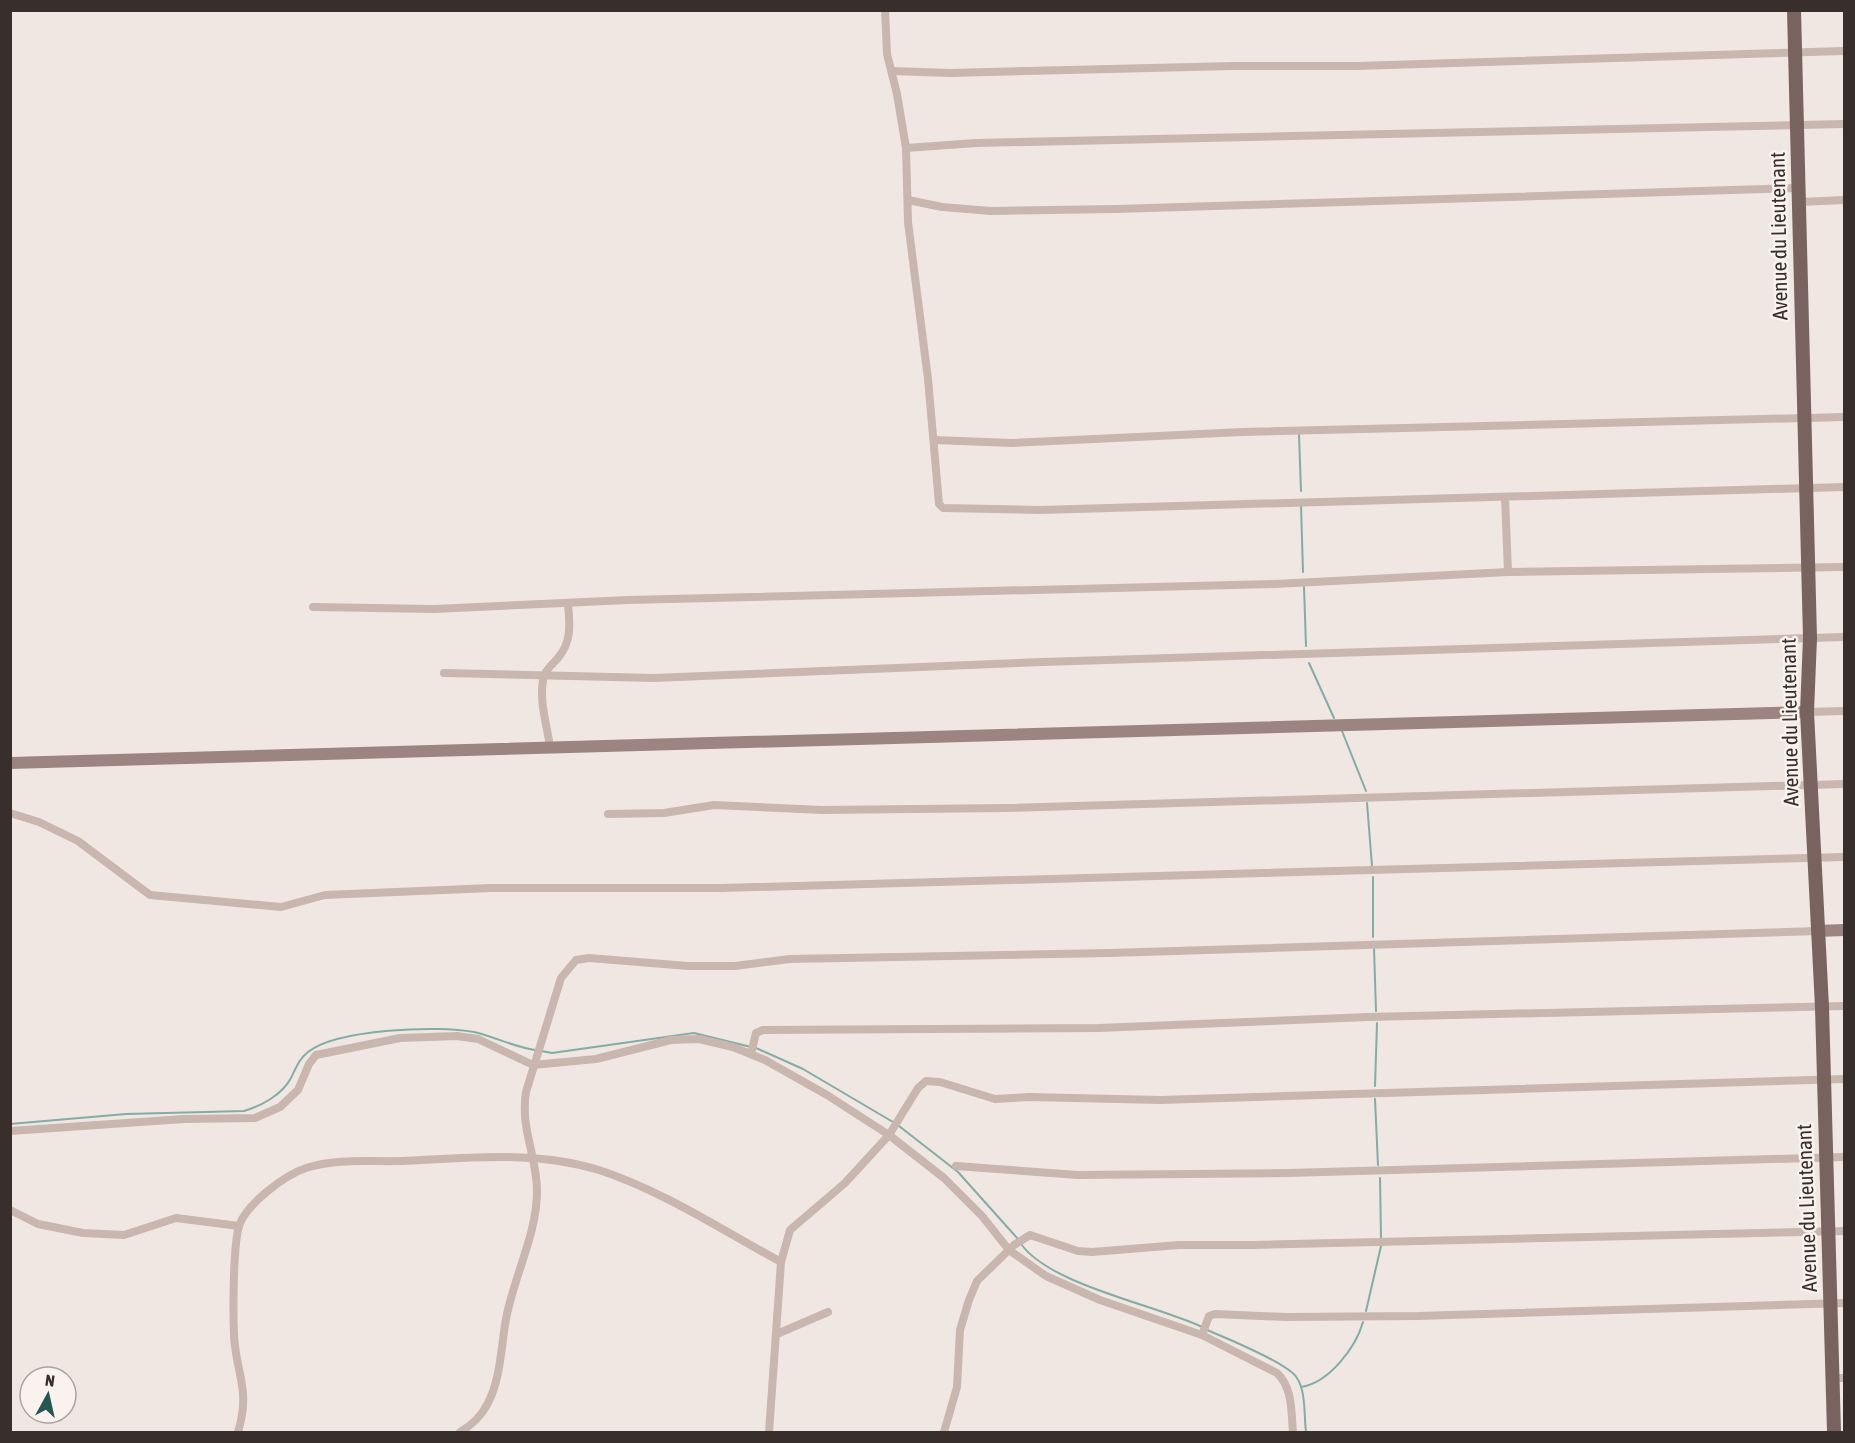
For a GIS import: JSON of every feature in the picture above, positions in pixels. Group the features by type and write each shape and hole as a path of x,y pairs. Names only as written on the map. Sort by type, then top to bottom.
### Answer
{"main road":[{"name":"Avenue du Lieutenant","path":"1794,10 1810,638 1807,712 1825,1080 1827,1231 1838,1303 1839,1378 1834,1432"}],"street":[{"path":"885,10 887,54 906,148 908,200 939,504 944,508 1028,510 1845,487"},
{"path":"892,71 950,73 1233,66 1357,66 1845,51"},
{"path":"906,148 976,143 1845,124"},
{"path":"908,200 942,207 991,211 1800,195 1845,200"},
{"path":"934,440 1012,443 1242,432 1845,417"},
{"path":"1505,497 1508,572"},
{"path":"313,607 435,609 1275,584 1508,572 1845,567"},
{"path":"550,747 542,702 544,674 561,655 568,638 570,632 568,604"},
{"path":"444,673 654,678 1043,662 1845,637"},
{"path":"10,763 1845,711"},
{"path":"608,814 664,813 714,804 822,810 930,809 1845,784"},
{"path":"10,813 39,822 78,841 150,895 281,907 325,895 491,888 768,887 1845,857"},
{"path":"460,1432 481,1414 489,1403 494,1386 506,1318 536,1206 536,1180 530,1157 523,1108 537,1051 561,978 576,960 589,958 688,966 735,966 790,959 1043,955 1845,930"},
{"path":"751,1054 756,1033 763,1030 1100,1028 1368,1017 1845,1006"},
{"path":"10,1131 184,1119 255,1118 280,1107 298,1090 309,1064 316,1055 400,1038 457,1036 478,1039 533,1065 596,1059 671,1040 699,1039 751,1054 827,1095 889,1135 944,1178 1011,1247 1068,1288 1203,1329 1277,1373 1284,1380 1288,1393 1293,1432"},
{"path":"769,1432 781,1262 790,1230 845,1183 889,1135 918,1088 926,1081 940,1082 995,1099 1029,1097 1160,1100 1845,1079"},
{"path":"238,1432 245,1394 234,1336 239,1226 249,1210 278,1183 308,1168 342,1162 530,1157 578,1164 624,1180 781,1262"},
{"path":"956,1166 1078,1174 1288,1173 1845,1157"},
{"path":"10,1210 38,1224 83,1233 124,1235 176,1218 239,1226"},
{"path":"944,1432 957,1387 960,1330 966,1307 977,1281 1011,1247 1030,1235 1078,1251 1092,1252 1201,1244 1253,1245 1845,1231"},
{"path":"1203,1329 1209,1316 1215,1314 1286,1317 1418,1316 1838,1303"},
{"path":"777,1334 828,1312"}],"waterway":[{"path":"1299,435 1301,491"},
{"path":"1301,505 1303,572"},
{"path":"1304,587 1306,646"},
{"path":"1309,663 1334,718"},
{"path":"1342,731 1366,791"},
{"path":"1367,803 1372,866"},
{"path":"1373,877 1373,937"},
{"path":"1374,948 1376,1011"},
{"path":"1375,1086 1377,1023"},
{"path":"10,1124 126,1114 244,1111 277,1095 308,1052 322,1044 364,1034 413,1029 458,1030 474,1032 535,1050"},
{"path":"541,1051 552,1053 694,1033 751,1047"},
{"path":"756,1048 803,1069 893,1122"},
{"path":"1375,1099 1378,1165"},
{"path":"899,1126 958,1172 1018,1239"},
{"path":"1380,1178 1381,1238"},
{"path":"1021,1244 1035,1258 1055,1271 1105,1293 1202,1327"},
{"path":"1366,1311 1381,1246"},
{"path":"1301,1387 1322,1379 1340,1362 1354,1342 1363,1322"},
{"path":"1207,1330 1256,1351 1282,1365 1297,1378 1302,1390 1306,1432"}]}
